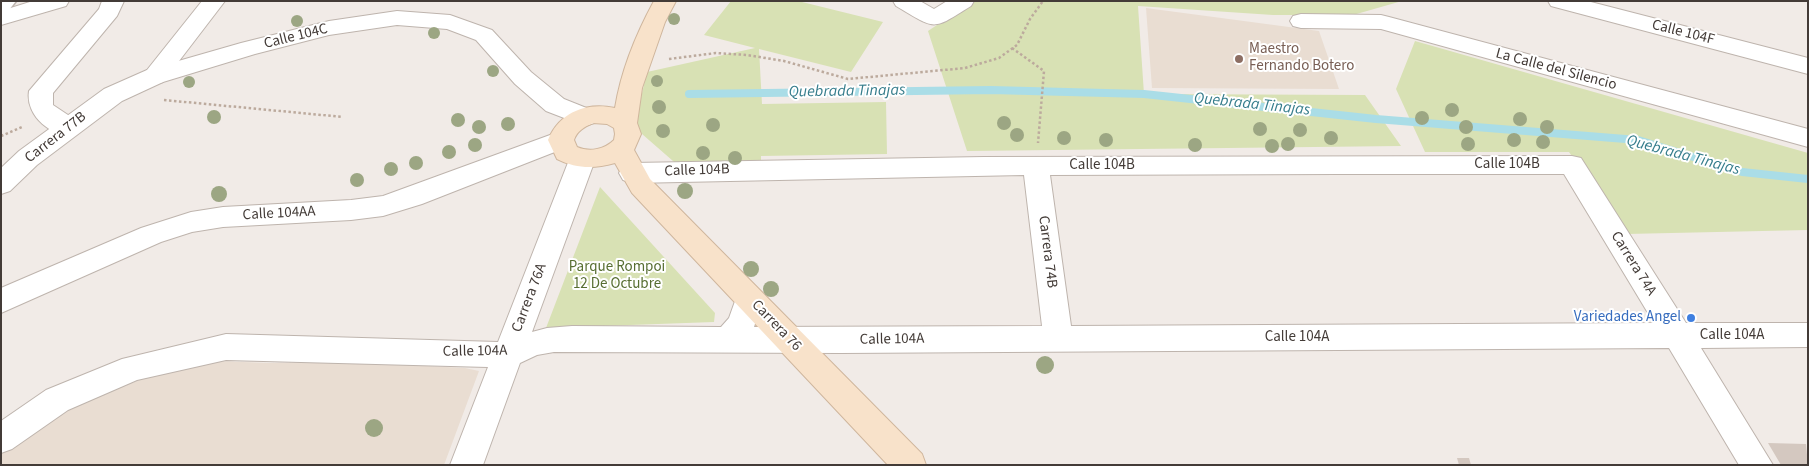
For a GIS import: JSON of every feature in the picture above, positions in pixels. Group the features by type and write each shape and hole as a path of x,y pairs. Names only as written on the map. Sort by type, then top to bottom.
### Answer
{"main road":[{"path":"625,123 630,88 654,22 665,1"},
{"path":"578,125 630,88"},
{"path":"578,125 614,116 625,123 628,129 628,135 620,148 613,154 589,160"},
{"name":"Carrera 76","path":"578,125 566,153 589,160 637,180"},
{"name":"Carrera 76","path":"620,148 637,180 910,465"}],"street":[{"path":"1,5 6,1"},
{"path":"1,18 58,1"},
{"path":"68,127 47,115 41,108 39,100 41,91 109,11 113,1"},
{"path":"155,76 214,1"},
{"path":"904,1 934,19 963,1"},
{"name":"Calle 104F","path":"1559,1 1808,66"},
{"name":"Calle 104C","path":"113,95 155,76 249,48 329,28 397,18 450,22 484,35 523,78 578,125"},
{"name":"La Calle del Silencio","path":"1301,21 1381,22 1808,138"},
{"name":"Carrera 77B","path":"1,184 28,158 113,95"},
{"name":"Calle 104AA","path":"1,301 150,235 191,222 223,217 351,210 383,206 413,197 578,125"},
{"name":"Carrera 76A","path":"466,465 508,355 589,160"},
{"name":"Calle 104B","path":"637,180 794,168 1572,165"},
{"name":"Carrera 74A","path":"1572,165 1757,465"},
{"name":"Carrera 74B","path":"1036,166 1058,339"},
{"path":"724,340 734,334 742,324 749,298"},
{"name":"Calle 104A","path":"1,439 57,400 133,368 226,348 508,355 528,344 546,339 572,338 724,340 788,338 841,340 1808,335"}],"path":[{"path":"640,62 723,53 802,64 848,79 965,68 999,58 1017,44 1030,19 1043,1"},
{"path":"1012,48 1044,72 1040,115"},
{"path":"161,100 343,117"},
{"path":"1,136 24,126"}],"shaded area":[{"name":"Maestro Fernando Botero","path":"1146,8 1319,31 1339,89 1152,88"},
{"path":"217,361 269,363 351,362 465,368 479,371 444,465 1,465 1,452 70,406 164,371"}],"green space":[{"path":"731,1 798,1 883,22 851,72 759,49 762,104 886,102 887,154 761,156 761,161 681,168 634,127 647,72 755,48 704,35"},
{"path":"973,1 1402,1 1353,15 1273,15 1138,6 1144,94 1365,95 1401,146 967,151 928,31"},
{"path":"1415,41 1808,153 1808,230 1626,234 1569,152 1425,152 1396,89"},
{"name":"Parque Rompoi 12 De Octubre","path":"600,187 715,313 714,322 546,328"}],"building":[{"path":"1768,443 1806,444 1808,465 1781,465"},
{"path":"1457,458 1469,458 1471,465 1459,465"}],"waterway":[{"name":"Quebrada Tinajas","path":"689,94 991,90 1144,94 1376,119 1638,140 1742,172 1808,179"}],"place":[{"name":"Maestro Fernando Botero","path":"1239,59"},
{"name":"Variedades Angel","path":"1691,318"}]}
